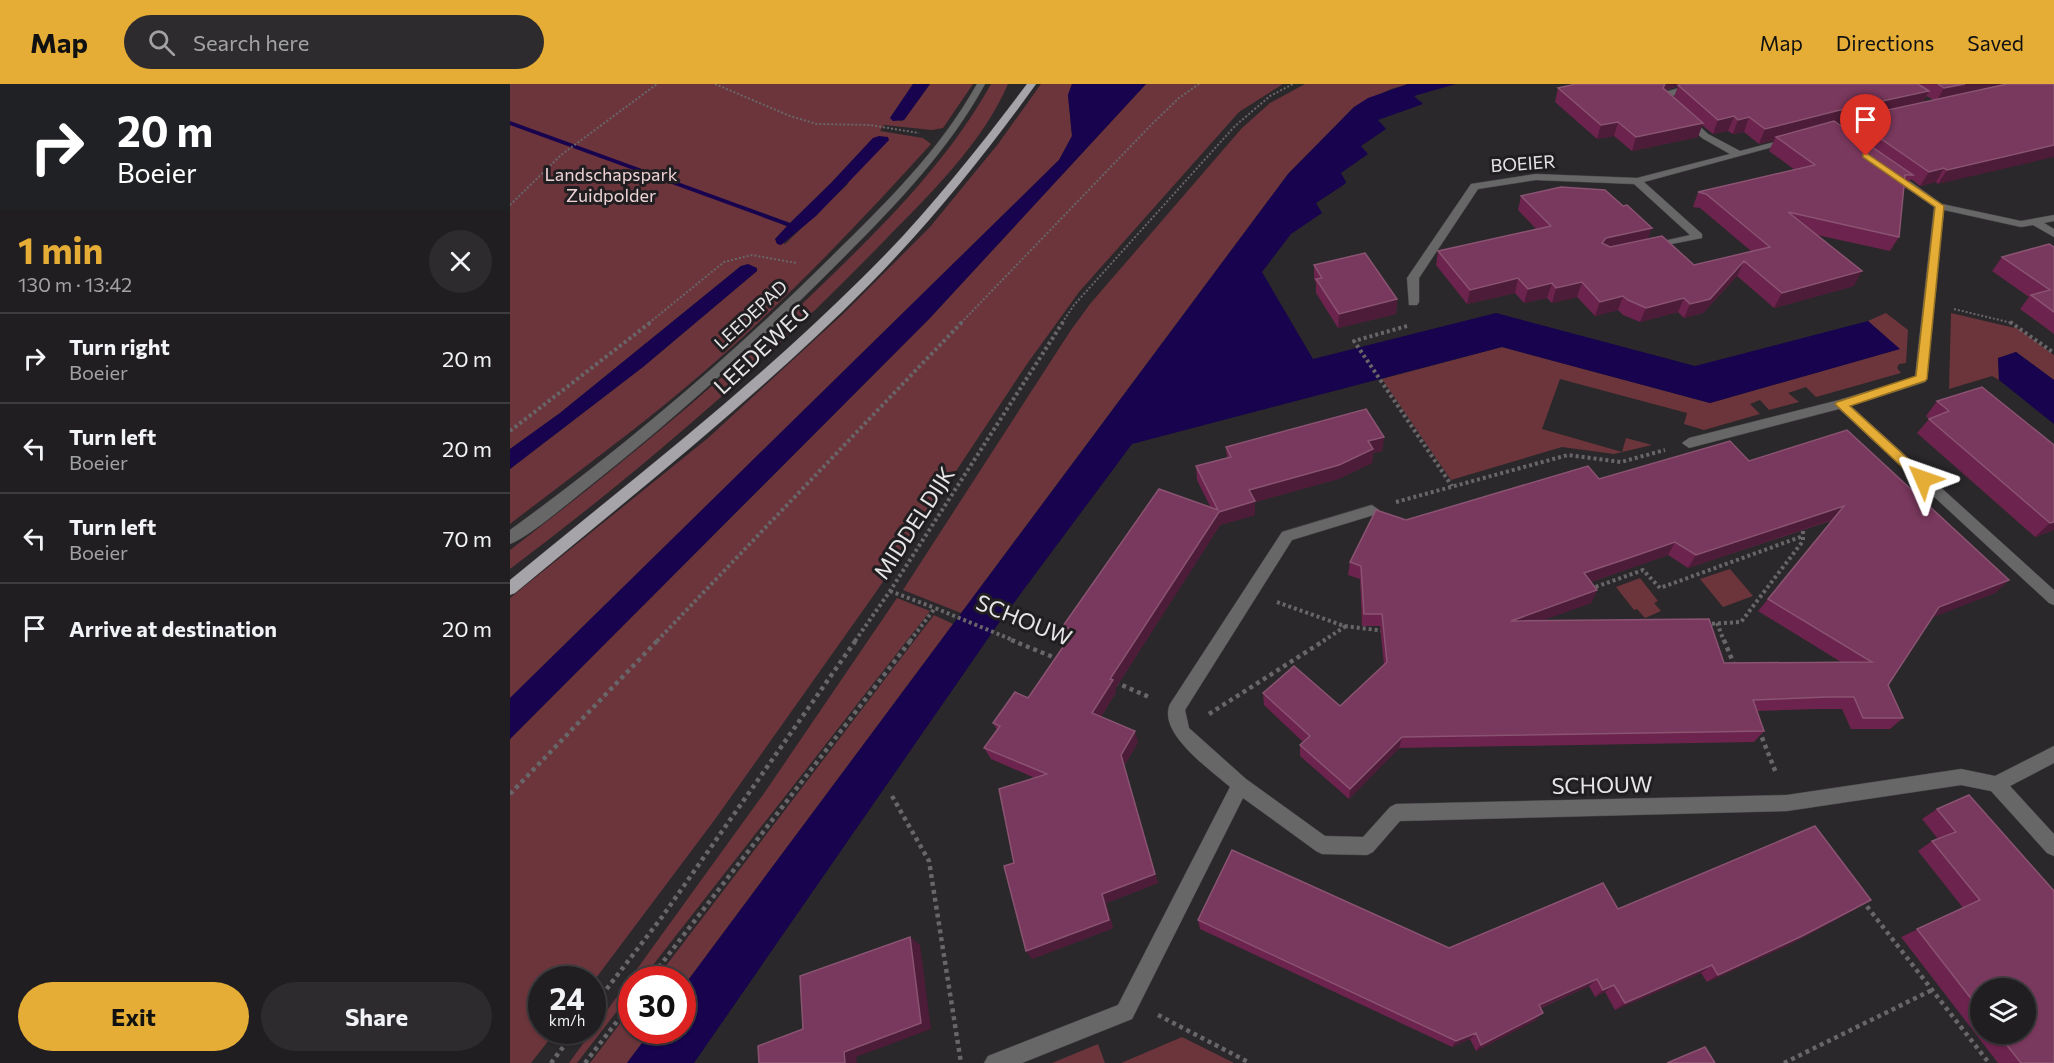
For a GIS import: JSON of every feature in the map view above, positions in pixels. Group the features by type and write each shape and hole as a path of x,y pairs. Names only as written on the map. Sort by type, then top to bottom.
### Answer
{"main road":[{"name":"LEEDEWEG","path":"1011,110 1017,84"},
{"name":"LEEDEWEG","path":"510,589 746,393 864,283 970,166 1032,84"}],"street":[{"name":"LEEDEPAD","path":"510,538 678,406 773,322 884,211 946,137 981,84"},
{"path":"1703,84 1668,94 1666,101 1705,135 1738,154"},
{"name":"BOEIER","path":"1413,302 1413,278 1475,186 1536,177 1637,181 1807,136"},
{"path":"1885,168 1940,206 2021,224 2054,218"},
{"path":"1637,181 1698,236 1640,249"},
{"path":"1689,443 1841,404 1921,379 1940,206"},
{"path":"2035,222 2054,234"},
{"path":"1841,404 2054,599"},
{"path":"1181,732 1176,709 1287,536 1372,510"},
{"name":"SCHOUW","path":"1181,732 1240,785 1322,845 1367,846 1396,813 1787,803 1960,777 1996,784"},
{"path":"2054,754 1996,784 2054,847"},
{"path":"995,1063 1125,1012 1240,785"}],"path":[{"path":"510,205 534,178 578,141 657,84"},
{"path":"715,84 790,116 817,124 870,125 946,137"},
{"path":"510,794 1153,123 1179,98 1199,84"},
{"name":"MIDDELDIJK","path":"606,990 662,917 890,591 1074,305 1234,126 1270,96 1293,84"},
{"path":"510,431 636,334 724,262 742,254 753,253 826,270"},
{"path":"1413,302 1428,320 1354,341 1452,486"},
{"path":"1930,304 2009,321 2054,353"},
{"path":"1372,510 1568,455 1621,462 1689,443"},
{"path":"1694,624 1741,622 1803,541 1803,531 1795,523"},
{"path":"1589,589 1643,570 1660,588 1803,536"},
{"name":"SCHOUW","path":"890,591 1059,659"},
{"path":"1251,593 1371,632 1393,631"},
{"path":"660,966 935,608"},
{"path":"1717,623 1738,675"},
{"path":"1181,732 1347,625"},
{"path":"1111,681 1176,709"},
{"path":"1758,728 1787,803"},
{"path":"892,796 929,861 961,1063"},
{"path":"1860,897 1989,1063"},
{"path":"1784,1063 1932,990"},
{"path":"1125,1012 1149,1011 1250,1063"},
{"path":"585,1063 618,1020"},
{"path":"551,1063 565,1044"}],"green space":[{"name":"Landschapspark Zuidpolder","path":"510,84 913,84 890,118 901,121 930,84 973,84 943,128 932,130 884,125 880,131 923,138 931,144 813,270 719,359 643,422 510,524 510,469 643,367 757,271 741,266 560,413 510,449","holes":["873,138 847,185 785,244 776,239 788,227 740,205 790,223"]},
{"path":"991,84 1008,84 984,127 954,167 902,223 796,328 704,412 657,453 510,569 510,550 633,453 752,351 896,211 957,137"},
{"path":"1041,84 1072,84 1068,95 1072,136 1059,160 510,698 510,598 708,438 844,313 930,227 998,144"},
{"path":"1146,84 1283,84 1239,112 1079,292 1027,364 876,592 716,818 605,966 528,966 528,1044 546,1044 531,1063 510,1063 510,739 930,318"},
{"path":"1305,84 1408,84 1391,89 1354,107 1288,174 961,613 903,590 1090,304 1242,128 1270,103"},
{"path":"1886,313 1908,330 1906,363 1899,364 1897,368 1901,373 1816,397 1806,387 1788,393 1799,402 1769,410 1760,400 1750,404 1760,414 1704,430 1684,424 1687,413 1560,379 1542,429 1622,452 1626,438 1652,445 1614,454 1562,447 1451,480 1382,379 1502,347 1710,403 1899,349 1868,321"},
{"path":"1951,313 2019,329 2054,355 2054,380 2016,352 1998,358 1999,380 1992,376 1949,389"},
{"path":"1730,569 1753,596 1723,607 1700,579"},
{"path":"1640,578 1658,601 1654,603 1661,611 1645,618 1637,609 1634,610 1616,587"},
{"path":"897,598 930,611 652,966 639,966 767,789"},
{"path":"934,615 953,624 696,970 696,966 666,966"},
{"path":"618,995 618,1010 606,1025 606,1012"},
{"path":"618,1026 618,1044 641,1044 627,1063 590,1063"},
{"path":"1182,1037 1234,1063 1121,1063"},
{"path":"583,1044 592,1044 577,1063 569,1063"},
{"path":"1098,1044 1105,1063 1052,1063"}],"shaded area":[{"path":"913,84 930,84 904,120 893,121 890,118"},
{"path":"1072,84 1146,84 930,318 510,739 510,698 1059,160 1072,136 1068,95"},
{"path":"1408,84 1456,84 1414,96 1423,104 1378,120 1386,129 1361,146 1368,154 1341,173 1345,184 1316,203 1322,213 1291,234 1262,272 1313,359 1496,313 1695,366 1868,321 1900,349 1710,403 1502,347 1132,444 996,627 694,1063 627,1063 641,1044 696,1044 696,970 1288,174 1354,107 1368,98"},
{"path":"510,121 790,223 873,138 888,137 889,140 816,216 781,245 777,244 775,239 787,226 510,125"},
{"path":"748,264 757,268 757,271 643,367 510,469 510,449 560,413 741,266"},
{"path":"2016,352 2054,380 2054,424 1999,380 1998,358"}],"building":[{"path":"1576,84 1665,84 1663,88 1703,123 1636,137 1618,122 1601,125 1558,88"},
{"path":"1918,84 1929,91 1765,129 1749,117 1738,120 1734,116 1718,120 1678,85"},
{"path":"1938,84 1965,84 1944,88"},
{"path":"2007,84 2054,84 2054,145 1947,170 1944,168 1929,172 1851,118"},
{"path":"1834,121 1913,175 1905,175 1899,237 1788,212 1862,271 1782,293 1744,261 1710,299 1690,304 1684,298 1646,308 1623,296 1600,302 1582,282 1556,288 1552,283 1528,289 1518,278 1470,290 1438,251 1551,226 1521,196 1561,187 1605,190 1623,206 1627,205 1652,228 1606,238 1602,243 1610,247 1662,236 1694,265 1770,247 1706,194 1698,192 1815,165 1776,137"},
{"path":"2049,244 2054,247 2054,312 2031,295 2050,290 2002,257"},
{"path":"1365,253 1397,299 1339,314 1316,279 1322,278 1314,265"},
{"path":"1982,387 2054,445 2054,522 2050,523 1929,419 1949,411 1937,401"},
{"path":"1366,409 1384,437 1368,441 1373,449 1339,465 1249,490 1255,501 1219,512 1110,679 1113,680 1092,713 1135,731 1121,755 1155,874 1102,894 1109,920 1026,951 1004,866 1014,863 999,789 1047,774 984,748 1000,726 993,723 1015,692 1028,698 1074,631 1063,626 1159,489 1218,510 1196,466 1231,457 1226,447"},
{"path":"1847,430 2009,580 1939,607 1888,685 1903,718 1863,718 1854,697 1827,697 1753,700 1764,731 1402,737 1350,789 1300,745 1310,736 1263,693 1294,666 1340,706 1387,662 1382,614 1364,614 1361,566 1350,562 1376,510 1406,520 1588,466 1599,479 1730,441 1749,461","holes":["1844,506 1768,599 1872,662 1724,663 1709,619 1511,621 1597,590 1584,573 1675,542 1696,555"]},
{"path":"1969,795 2054,891 2054,1063 2021,1063 2006,1044 2036,1044 2036,978 1970,978 1970,997 1917,929 1980,900 1932,841 1956,832 1937,809"},
{"path":"1815,826 1871,900 1802,936 1718,975 1712,965 1625,1003 1614,985 1603,990 1597,979 1539,1005 1543,1013 1481,1045 1476,1033 1456,1041 1198,920 1232,850 1449,948 1603,883 1618,909"},
{"path":"910,937 921,1023 844,1052 845,1063 759,1063 758,1046 803,1029 800,976"},
{"path":"1705,1047 1715,1063 1667,1063"}],"route":[{"path":"1866,156 1940,206 1921,379 1841,404 1923,479"}]}
